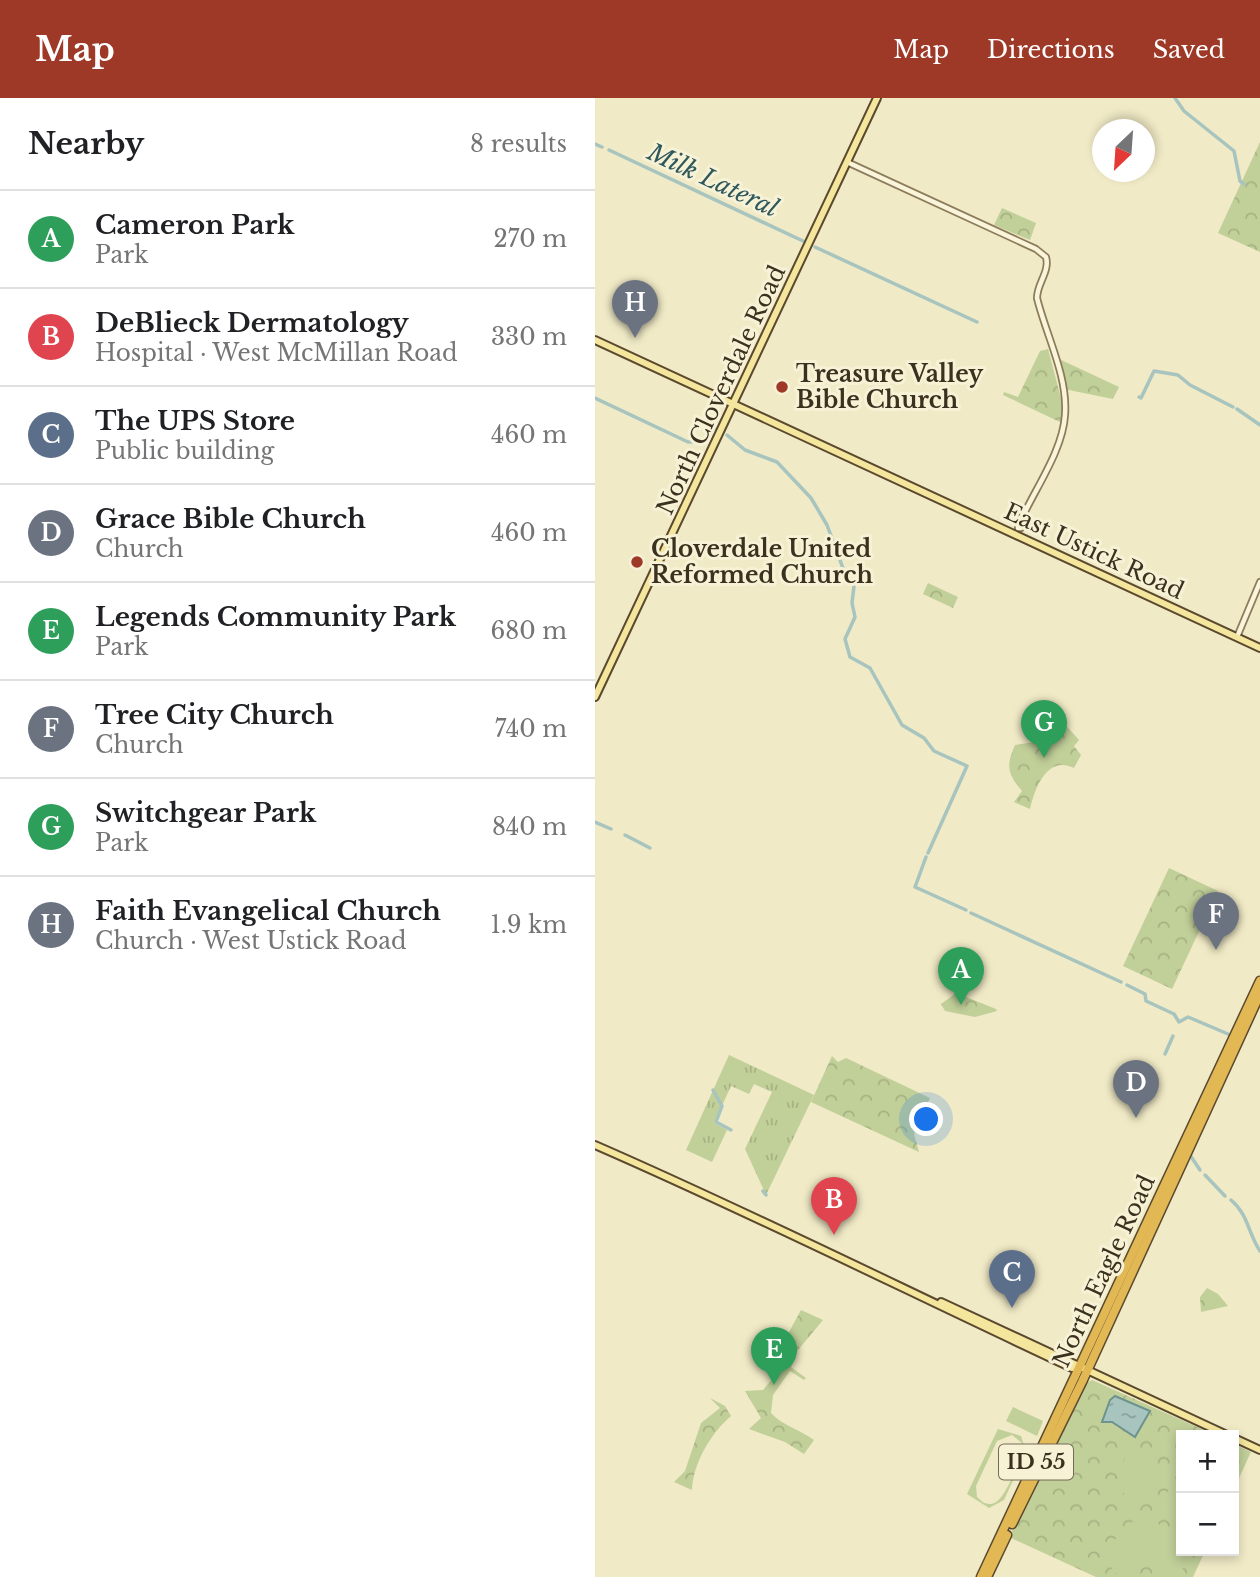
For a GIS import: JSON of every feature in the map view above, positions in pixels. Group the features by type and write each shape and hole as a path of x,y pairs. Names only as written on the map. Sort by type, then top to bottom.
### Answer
{"highway":[{"name":"North Eagle Road","path":"984,1577 1166,1200 1170,1176 1260,981"},
{"name":"North Eagle Road","path":"984,1577 997,1543 1084,1370 1260,994"}],"main road":[{"name":"North Cloverdale Road","path":"595,697 877,98"},
{"name":"East Ustick Road","path":"595,340 1260,648"},
{"path":"595,1145 1072,1367 1216,1430"},
{"path":"935,1301 1074,1362 1084,1370"},
{"path":"946,1304 968,1318"},
{"path":"1239,1440 1260,1450"}],"street":[{"path":"848,162 1013,238 1046,257 1048,266 1037,298 1059,373 1065,417 1061,435 1023,516"},
{"path":"1237,637 1260,582"}],"green space":[{"path":"1260,142 1260,252 1218,233"},
{"path":"1002,208 1036,223 1030,240 994,225"},
{"path":"1048,349 1063,406 1062,423 1003,395 1004,392 1018,397 1040,351"},
{"path":"1057,358 1119,387 1113,399 1064,389"},
{"path":"928,583 958,597 953,608 923,594"},
{"path":"1054,712 1079,740 1074,746 1081,755 1074,768 1056,766 1044,776 1030,809 1014,802 1022,791 1009,769 1010,758 1015,745 1041,741 1058,732 1051,719"},
{"path":"1169,868 1218,891 1172,989 1123,966"},
{"path":"956,993 997,1011 975,1017 945,1011 941,1004"},
{"path":"729,1055 814,1095 766,1195 745,1149 772,1092 754,1084 749,1094 731,1086 714,1123 727,1130 712,1162 686,1150"},
{"path":"832,1056 838,1062 846,1058 930,1098 914,1134 919,1152 811,1102"},
{"path":"1207,1288 1218,1294 1228,1306 1201,1312 1200,1297"},
{"path":"801,1310 823,1320 798,1350 791,1367 806,1378 804,1380 790,1371 773,1395 771,1413 814,1440 804,1454 785,1442 749,1429 761,1418 745,1391 763,1390 773,1378 778,1352"},
{"path":"1092,1380 1204,1430 1176,1430 1176,1556 1203,1556 1193,1577 1096,1577 1009,1537 1086,1383"},
{"path":"710,1398 725,1406 731,1416 716,1431 704,1450 692,1490 674,1482 685,1471 701,1423 720,1408"},
{"path":"1013,1407 1043,1421 1037,1436 1006,1421"},
{"path":"998,1429 1021,1436 1026,1452 1004,1500 989,1508 967,1494","holes":["1012,1435 1022,1443 1017,1465 1005,1492 994,1503 984,1503 977,1497 976,1486 997,1441"]},
{"path":"1239,1446 1251,1452 1239,1478"},
{"path":"1132,1447 1136,1447 1168,1475 1138,1511 1125,1497 1120,1481 1123,1463"},
{"path":"1176,1483 1176,1514 1166,1513 1155,1505"},
{"path":"1143,1519 1155,1521 1165,1529 1146,1550 1122,1531 1132,1522"},
{"path":"1172,1531 1176,1534 1176,1556 1188,1556 1187,1564 1176,1577 1151,1557"},
{"path":"1118,1536 1139,1555 1122,1577 1113,1571 1109,1557 1110,1548"}],"water":[{"path":"1115,1396 1150,1411 1135,1437 1112,1422 1102,1422 1110,1400"}],"waterway":[{"path":"1175,98 1184,111 1234,151 1240,181 1244,184"},
{"name":"Milk Lateral","path":"595,144 602,147"},
{"name":"Milk Lateral","path":"609,150 803,241"},
{"name":"Milk Lateral","path":"815,247 977,322"},
{"name":"Milk Lateral","path":"1139,397 1141,398 1154,371 1178,375 1190,385 1233,407"},
{"path":"595,398 688,442 705,441 713,427 716,429"},
{"name":"Milk Lateral","path":"1237,409 1260,425"},
{"path":"727,435 745,450 777,462 811,498 827,525 844,571 854,586 852,603 855,617 845,639 850,657 870,668 902,725 924,738 934,751 967,766 928,853"},
{"path":"595,822 611,829"},
{"path":"625,835 650,848"},
{"path":"926,857 915,887 966,910"},
{"path":"971,913 1121,982"},
{"path":"1127,985 1145,994 1146,1001 1174,1014 1179,1022 1188,1017 1228,1034"},
{"path":"1165,1054 1173,1036"},
{"path":"713,1090 722,1106 716,1122 731,1130"},
{"path":"1190,1155 1200,1170"},
{"path":"1205,1175 1225,1196"},
{"path":"763,1191 766,1195"},
{"path":"1231,1200 1241,1211 1260,1251"}],"place":[{"name":"Faith Evangelical Church","path":"635,338"},
{"name":"Treasure Valley Bible Church","path":"782,387"},
{"name":"Cloverdale United Reformed Church","path":"637,562"},
{"name":"Switchgear Park","path":"1044,758"},
{"name":"Tree City Church","path":"1216,950"},
{"name":"Cameron Park","path":"961,1005"},
{"name":"Grace Bible Church","path":"1136,1118"},
{"name":"DeBlieck Dermatology","path":"834,1235"},
{"name":"The UPS Store","path":"1012,1308"},
{"name":"Legends Community Park","path":"774,1385"}]}
